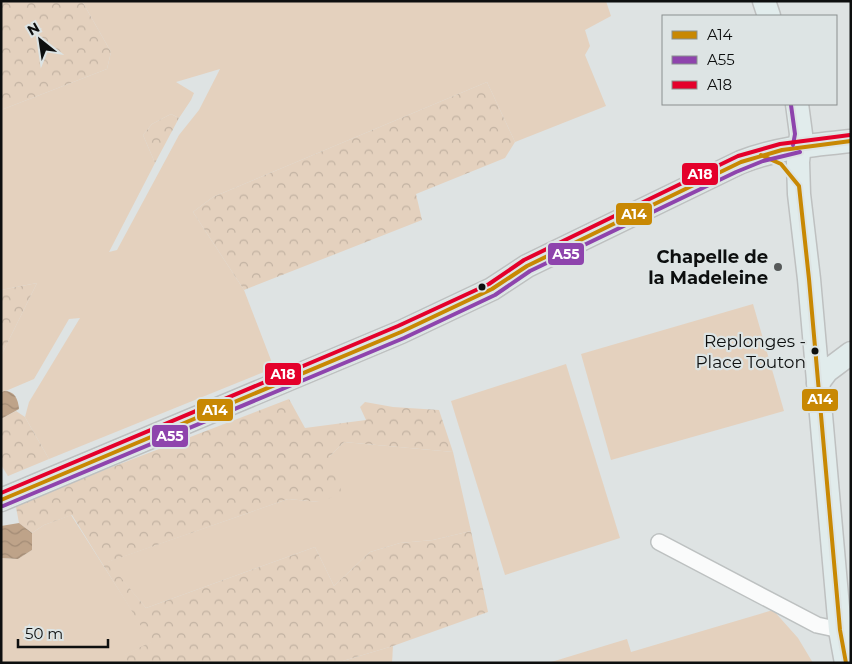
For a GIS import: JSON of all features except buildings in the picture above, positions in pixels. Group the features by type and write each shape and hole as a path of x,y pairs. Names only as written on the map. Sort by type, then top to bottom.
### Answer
{"main road":[{"path":"764,1 769,15"},
{"path":"797,105 801,134 799,146 799,186 840,630 846,663"},
{"path":"6,498 401,332 492,288 527,266 733,166 761,155 799,146 851,142"},
{"path":"761,155 781,164 799,186"},
{"path":"818,382 827,371 851,353"}],"street":[{"path":"659,542 817,624 840,630"}],"green space":[{"path":"1,1 82,1 111,52 107,69 1,110"},
{"path":"82,1 606,1 611,16 585,30 590,46 585,55 606,106 515,142 487,82 213,197 193,212 244,290 274,368 49,459 25,417 29,402 80,318 69,319 34,379 1,393 1,356 37,283 1,290 1,110 107,69 111,52","holes":["220,69 199,110 179,135 117,250 109,252 155,163 143,135 152,124 171,114 179,118 191,100 194,93 176,82"]},
{"path":"487,82 515,142 505,158 416,194 422,220 244,290 193,212 213,197"},
{"path":"171,114 179,118 155,163 143,135 152,124"},
{"path":"37,283 1,356 1,290"},
{"path":"753,304 784,411 611,460 581,354"},
{"path":"566,364 620,538 505,575 451,401"},
{"path":"289,399 305,428 366,420 360,407 365,402 393,407 439,410 453,452 344,442 329,457 339,469 341,494 319,502 288,499 108,562 146,608 315,547 334,586 370,552 400,543 433,540 471,531 488,612 393,646 336,663 127,663 124,655 151,642 72,515 44,525 32,533 19,523 16,507 34,497"},
{"path":"16,411 25,417 49,459 8,476 1,465 1,419"},
{"path":"344,442 453,452 471,531 433,540 400,543 370,552 334,586 315,547 146,608 107,562 288,499 319,502 329,457"},
{"path":"71,515 152,642 125,655 127,663 1,663 1,558 18,559 32,550 32,533 44,525"},
{"path":"773,610 798,638 813,663 548,663 627,639 631,652"},
{"path":"393,646 392,663 336,663"}],"water":[{"path":"4,391 11,392 15,396 19,409 1,419 1,393"},
{"path":"19,523 32,533 32,550 18,559 1,558 1,526"}],"transit line":[{"name":"A55","path":"791,105 795,134 793,145"},
{"name":"A18","path":"1,493 398,326 489,284 524,260 738,156 780,144 850,135"},
{"name":"A14","path":"1,500 401,332 492,289 527,266 741,162 782,150 851,141"},
{"name":"A55","path":"3,506 404,338 495,295 530,271 736,172 763,161 800,152"},
{"name":"A14","path":"761,155 781,164 799,186 840,630 846,663"}],"place":[{"name":"Chapelle de la Madeleine","path":"778,267"},
{"name":"Replonges - Place Touton","path":"815,351"}]}
